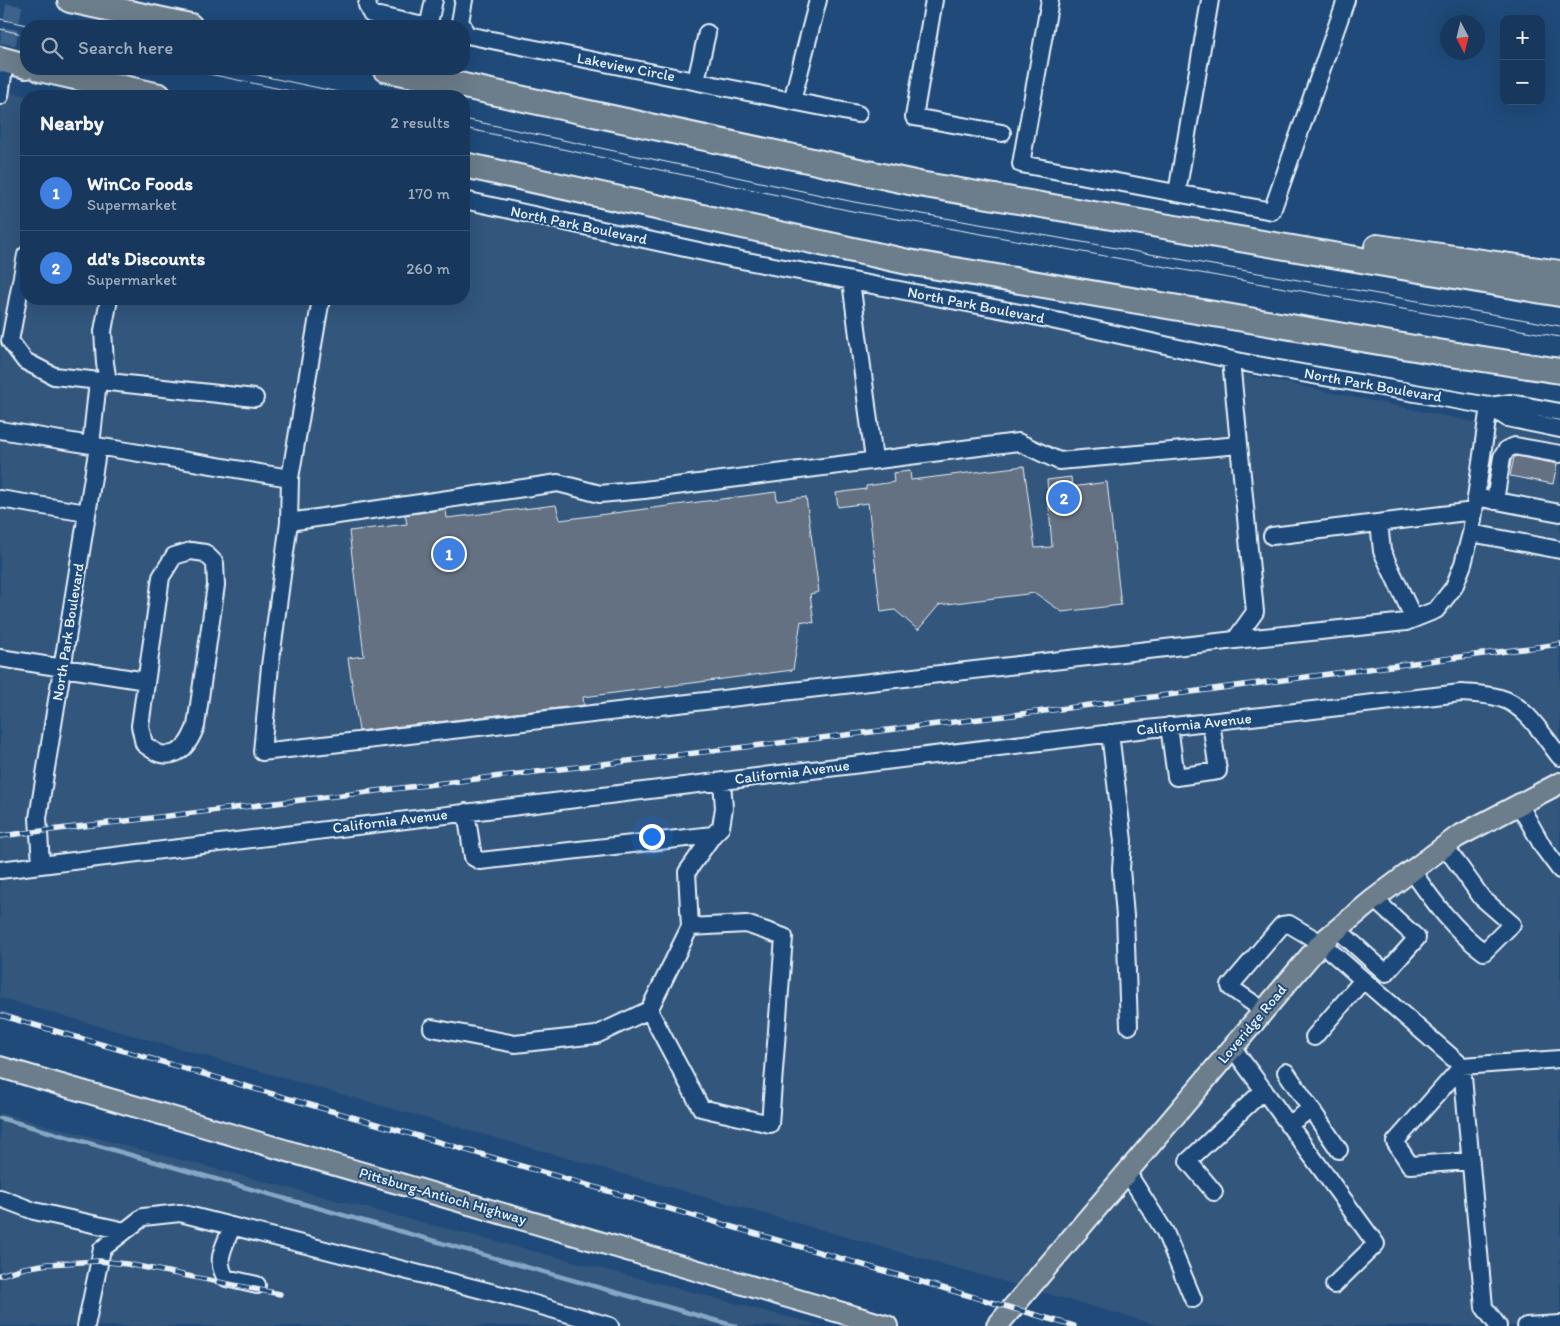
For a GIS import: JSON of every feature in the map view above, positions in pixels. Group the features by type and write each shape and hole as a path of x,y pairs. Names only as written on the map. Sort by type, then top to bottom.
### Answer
{"highway":[{"path":"70,0 162,20"},
{"path":"66,75 133,90"},
{"path":"413,75 919,184 1560,294"},
{"path":"470,167 908,262 1419,349 1560,371"},
{"path":"1242,240 1289,235 1560,272"}],"main road":[{"name":"Loveridge Road","path":"998,1326 1321,943 1374,899 1457,837 1560,783"},
{"name":"Pittsburg-Antioch Highway","path":"0,1067 887,1326"}],"street":[{"path":"368,0 367,4 372,14 396,20"},
{"path":"430,20 434,0"},
{"name":"Lakeview Circle","path":"460,20 464,0"},
{"path":"792,101 818,0"},
{"path":"934,0 914,117 1002,133"},
{"path":"1050,0 1020,164 1272,211 1344,1"},
{"path":"1176,193 1210,0"},
{"path":"696,81 708,33"},
{"name":"Lakeview Circle","path":"470,36 858,114"},
{"path":"0,96 10,64"},
{"name":"North Park Boulevard","path":"470,201 722,256 1020,313 1231,360 1489,406 1511,403 1560,412"},
{"path":"851,281 874,460"},
{"path":"20,287 10,341 25,361 54,376 256,398"},
{"name":"North Park Boulevard","path":"41,864 38,818 87,513 105,363 103,331 108,305"},
{"path":"320,305 290,478 289,522 270,666 262,752 1406,622 1436,610 1454,587 1463,564 1471,533 1489,406"},
{"path":"1231,360 1255,612 1235,640"},
{"name":"North Park Boulevard","path":"1489,406 1508,418 1560,429"},
{"path":"0,430 290,478"},
{"path":"289,522 558,482 600,494 1018,442 1059,461 1239,445"},
{"path":"1495,501 1502,457 1507,449 1516,446 1560,454"},
{"path":"0,499 87,513"},
{"path":"1272,536 1379,523 1495,501 1560,513"},
{"path":"1379,523 1382,551 1414,619"},
{"path":"1471,533 1560,550"},
{"path":"191,551 205,553 215,563 216,585 196,726 190,741 178,753 160,754 144,744 140,726 146,681 161,578 174,556 191,551"},
{"path":"0,658 146,681"},
{"name":"California Avenue","path":"0,870 1110,733 1461,693 1484,694 1501,698 1515,705 1560,757"},
{"path":"1169,726 1176,777 1218,771 1211,722"},
{"path":"1110,733 1123,841 1121,869 1125,916 1129,1026"},
{"path":"432,1028 515,1044 596,1034 649,1010 690,927 687,872 713,835 721,827 724,808 722,781"},
{"path":"1519,804 1543,847 1560,870"},
{"path":"466,812 473,857 480,861 713,835"},
{"path":"1412,871 1454,926 1467,940 1484,952 1512,924 1482,898 1445,846"},
{"path":"1338,929 1386,973 1417,938 1374,899"},
{"path":"649,1010 701,1108 770,1124 784,937 746,924 690,927"},
{"path":"1264,1010 1230,988 1230,984 1285,924 1289,924 1321,943 1462,1066 1484,1307 1498,1326"},
{"path":"1314,1037 1363,980"},
{"path":"1232,1047 1376,1244 1334,1285"},
{"path":"1471,1161 1410,1165 1395,1142 1462,1066 1560,1059"},
{"path":"1286,1072 1339,1150"},
{"path":"1214,1192 1188,1161 1264,1090"},
{"path":"1288,1124 1311,1109"},
{"path":"1127,1172 1165,1232 1194,1299"},
{"path":"0,1198 34,1211 125,1231"},
{"path":"86,1326 102,1249 143,1217 180,1214 514,1298 610,1326"},
{"path":"232,1227 219,1260 222,1271 226,1278 257,1285"},
{"path":"1526,1326 1560,1324"}],"shaded area":[{"path":"0,90 20,94 20,305 470,305 470,194 1243,374 1560,440 1560,1326 1161,1326 0,998"},
{"path":"0,1113 823,1326 0,1326"}],"building":[{"path":"1514,457 1557,464 1553,484 1510,476"},
{"path":"1024,466 1035,548 1052,547 1047,480 1071,477 1072,487 1107,482 1121,605 1062,612 1035,593 939,605 918,630 895,610 881,612 868,503 838,507 836,493 866,489 866,486 894,482 893,473 910,471 911,480"},
{"path":"776,492 777,501 806,497 819,592 810,594 814,623 801,621 793,670 583,697 584,705 359,731 348,658 364,656 349,531 407,524 405,515 446,509 447,518 556,505 560,520"}],"waterway":[{"path":"0,1118 735,1326"}],"tunnel":[{"path":"4,68 15,0"}],"tram line":[{"path":"0,19 20,23"},
{"path":"0,29 20,34"},
{"path":"214,75 285,90"},
{"path":"257,75 329,90"},
{"path":"470,120 854,202 1560,326"},
{"path":"470,129 852,211 1560,337"}],"railway":[{"path":"0,836 1021,714 1560,644"},
{"path":"0,1015 1074,1326"},
{"path":"0,1275 48,1264 99,1261 127,1264 280,1294"}],"place":[{"name":"dd's Discounts","path":"1064,498"},
{"name":"WinCo Foods","path":"449,554"}]}
